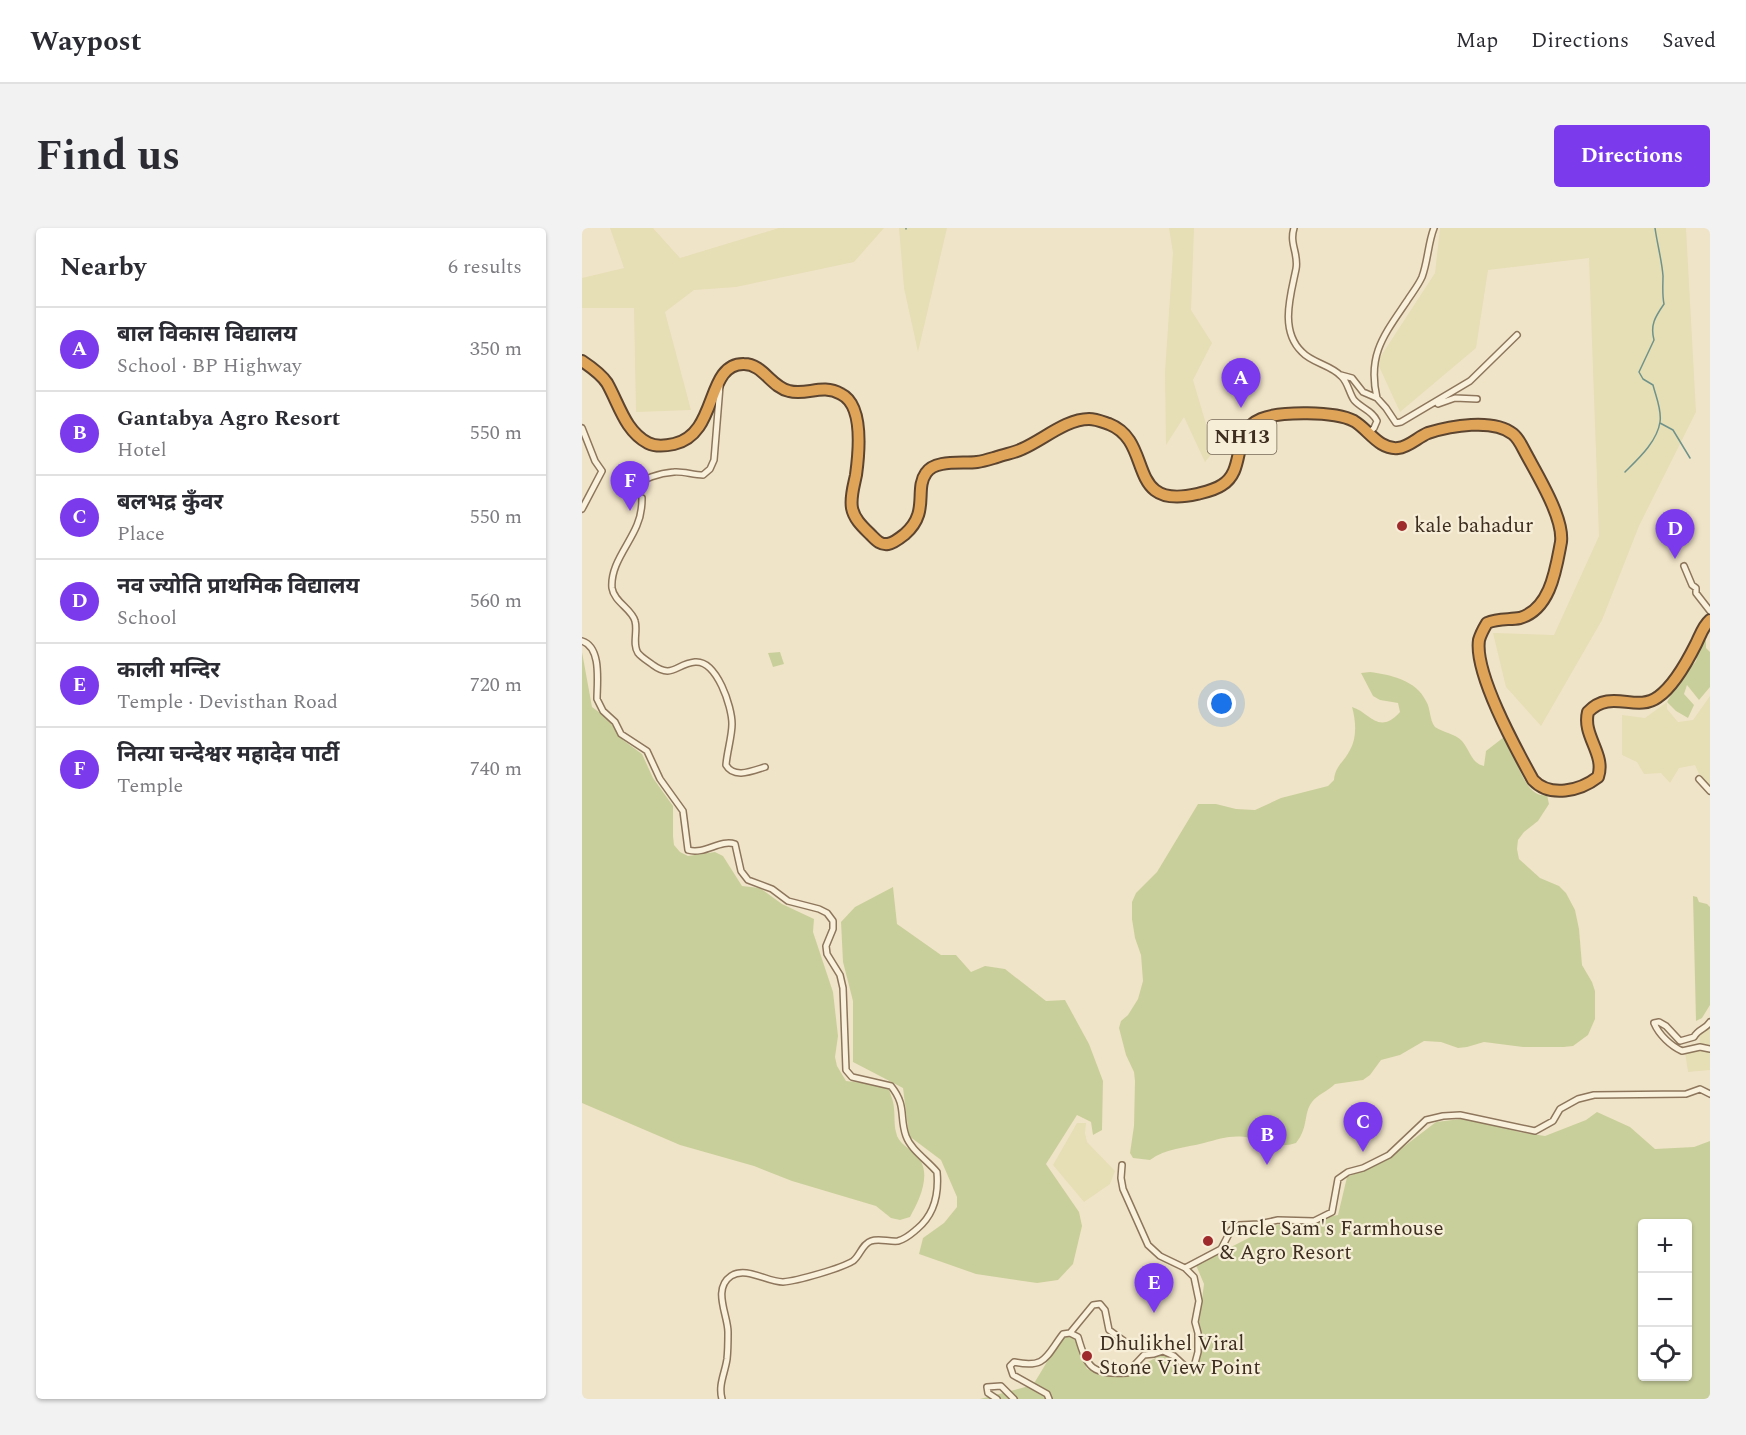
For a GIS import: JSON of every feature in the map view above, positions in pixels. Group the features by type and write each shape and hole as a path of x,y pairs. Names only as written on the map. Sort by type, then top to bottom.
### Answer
{"highway":[{"path":"582,361 607,384 631,429 645,442 657,446 683,441 696,431 705,419 720,379"},
{"name":"NH13","path":"720,379 732,366 741,363 749,364 788,391 827,388 849,398 855,409 858,451 852,500 853,511 862,526 882,544 892,543 914,524 921,507 924,475 931,468 980,462 1021,450 1080,421 1089,419 1098,420 1120,429 1136,454 1149,485 1160,494 1171,497 1195,495 1223,485 1235,467 1242,437 1252,424 1262,418 1290,414 1336,416 1358,423 1368,434 1391,448 1398,448 1443,429 1476,425 1494,426 1515,435 1561,529 1561,542 1556,568 1545,598 1538,608 1530,615 1487,622 1481,632 1479,645 1489,690 1533,780 1543,789 1560,791 1575,788 1598,777 1600,760 1587,729 1588,712 1601,702 1612,700 1646,703 1660,696 1686,661 1710,620"}],"street":[{"path":"1294,228 1292,242 1296,256 1296,268 1292,280 1288,327 1301,352 1341,375 1352,378 1363,392 1377,398 1396,423 1470,381 1517,335"},
{"path":"1377,398 1373,369 1377,350 1421,280 1429,258 1434,228"},
{"path":"1341,375 1353,398 1361,407 1374,414 1377,421 1368,434"},
{"path":"634,489 638,483 657,475 674,472 703,475 710,469 714,460 716,442 720,379"},
{"path":"1411,415 1455,398 1477,399"},
{"path":"582,428 595,461 602,471 582,509"},
{"path":"642,498 637,524 618,562 613,575 612,587 613,592 634,617 635,642 639,654 658,669 670,672 694,662 708,666 718,677 730,713 732,724 726,765 729,770 738,773 765,767"},
{"path":"1684,566 1692,585 1696,588 1696,593 1710,611"},
{"path":"582,641 592,648 596,659 599,705 615,722 621,734 647,750 660,779 683,811 688,850 698,852 729,842 735,844 741,871 748,880 772,889 788,901 819,909 827,913 833,921 833,929 826,946 827,954 840,975 843,988 846,1070 852,1077 891,1086 901,1102 908,1141 937,1172 937,1194 931,1214 926,1222 907,1237 894,1241 870,1241 865,1244 855,1260 792,1281 771,1281 757,1275 736,1273 728,1278 722,1301 728,1332 727,1359 720,1387 722,1399"},
{"path":"1699,779 1710,791"},
{"path":"1710,1022 1694,1037 1680,1041 1666,1026 1659,1022 1654,1023 1671,1046 1682,1051 1700,1047 1710,1049"},
{"path":"1185,1268 1221,1249 1231,1230 1239,1225 1278,1220 1314,1221 1332,1212 1338,1179 1348,1172 1363,1168 1389,1155 1425,1120 1460,1115 1535,1131 1553,1121 1560,1109 1586,1097 1686,1094 1700,1089 1710,1094"},
{"path":"1049,1399 1047,1394 1013,1375 1010,1366 1014,1362 1030,1366 1040,1362 1047,1357 1063,1334 1070,1333 1078,1337 1085,1360 1090,1366 1100,1371 1127,1373 1144,1355 1163,1351 1174,1356 1188,1369 1194,1367 1198,1333 1195,1322 1199,1301 1194,1277 1185,1268 1160,1256 1148,1245 1123,1189 1122,1165"},
{"path":"1070,1333 1093,1305 1100,1304 1105,1310 1109,1330 1124,1341"},
{"path":"997,1399 988,1393 987,1387 1001,1386 1014,1399"}],"shaded area":[{"path":"610,228 653,228 680,258 779,228 884,228 854,262 736,287 694,290 665,312 691,410 636,412 634,308 582,308 582,278 624,268"},
{"path":"899,228 947,228 918,352 904,288"},
{"path":"1169,228 1194,228 1191,310 1212,343 1193,380 1214,451 1205,462 1184,417 1166,445 1165,372 1173,253"},
{"path":"1440,228 1686,228 1696,412 1639,526 1602,620 1541,726 1506,687 1493,633 1554,635 1599,536 1589,258 1488,270 1476,348 1400,412 1377,362 1435,273"},
{"path":"1710,696 1710,787 1705,787 1695,765 1679,768 1670,783 1661,773 1644,774 1637,762 1622,755 1622,715 1645,718 1667,702 1667,709 1678,722 1693,720"},
{"path":"1710,1018 1710,1070 1688,1072 1685,1052 1700,1046 1699,1027"},
{"path":"1077,1123 1086,1123 1087,1142 1115,1171 1110,1184 1084,1202 1053,1165"}],"green space":[{"path":"1706,640 1706,648 1710,652 1710,687 1699,700 1687,685 1684,694 1694,705 1688,718 1667,702 1676,686 1696,661 1701,643"},
{"path":"582,652 592,707 607,718 623,740 642,754 653,778 673,806 674,845 680,852 688,856 715,852 723,856 742,886 760,888 782,904 814,919 813,932 833,992 838,1036 835,1057 837,1066 846,1081 888,1086 893,1103 897,1136 922,1163 923,1187 910,1217 900,1220 891,1218 876,1206 792,1181 754,1166 680,1145 582,1103"},
{"path":"780,652 784,664 773,667 768,653"},
{"path":"1370,672 1394,677 1416,688 1428,704 1435,727 1459,738 1473,759 1484,766 1486,751 1504,737 1526,783 1539,795 1547,795 1549,804 1538,821 1518,840 1517,849 1519,859 1540,878 1559,886 1566,893 1575,910 1582,965 1595,991 1595,1019 1588,1035 1573,1046 1564,1047 1523,1047 1484,1042 1458,1048 1441,1042 1424,1041 1400,1055 1381,1060 1370,1075 1363,1080 1335,1084 1317,1097 1309,1107 1303,1132 1296,1143 1278,1145 1244,1137 1232,1137 1169,1151 1150,1160 1133,1158 1130,1153 1134,1126 1135,1081 1119,1028 1121,1021 1128,1015 1138,999 1143,981 1141,955 1132,919 1132,902 1136,893 1157,872 1198,804 1216,804 1236,809 1255,810 1281,798 1328,786 1334,780 1336,771 1348,754 1354,740 1355,724 1352,707 1380,722 1392,719 1400,712 1398,703 1380,700 1373,696 1361,673"},
{"path":"893,887 897,924 941,955 956,955 971,972 985,966 1005,969 1046,1001 1065,1000 1089,1044 1103,1081 1102,1130 1093,1135 1091,1122 1077,1115 1046,1164 1079,1212 1082,1226 1073,1264 1058,1280 1037,1283 976,1274 919,1254 923,1238 944,1223 957,1207 957,1197 941,1160 909,1136 903,1088 853,1062 853,1001 843,962 841,922 855,907"},
{"path":"1693,896 1710,907 1710,1005 1702,1018 1696,1021"},
{"path":"1597,1112 1630,1127 1655,1149 1694,1147 1710,1141 1710,1399 980,1399 1033,1385 1062,1337 1070,1334 1076,1340 1087,1369 1108,1375 1130,1374 1167,1352 1183,1371 1197,1370 1199,1322 1204,1284 1196,1265 1272,1226 1338,1215 1347,1177 1385,1161 1436,1122 1469,1118 1519,1132 1545,1136 1586,1120"}],"waterway":[{"path":"1625,472 1651,443 1660,422 1653,385 1643,379 1639,372 1654,340 1654,321 1664,304 1663,276 1655,228"},
{"path":"1660,423 1673,430 1690,458"}],"place":[{"name":"बाल विकास विद्यालय","path":"1241,408"},
{"name":"नित्या चन्देश्वर महादेव पार्टी","path":"630,511"},
{"name":"kale bahadur","path":"1402,526"},
{"name":"नव ज्योति प्राथमिक विद्यालय","path":"1675,559"},
{"name":"बलभद्र कुँवर","path":"1363,1152"},
{"name":"Gantabya Agro Resort","path":"1267,1165"},
{"name":"Uncle Sam's Farmhouse & Agro Resort","path":"1208,1241"},
{"name":"काली मन्दिर","path":"1154,1313"},
{"name":"Dhulikhel Viral Stone View Point","path":"1087,1356"}]}
